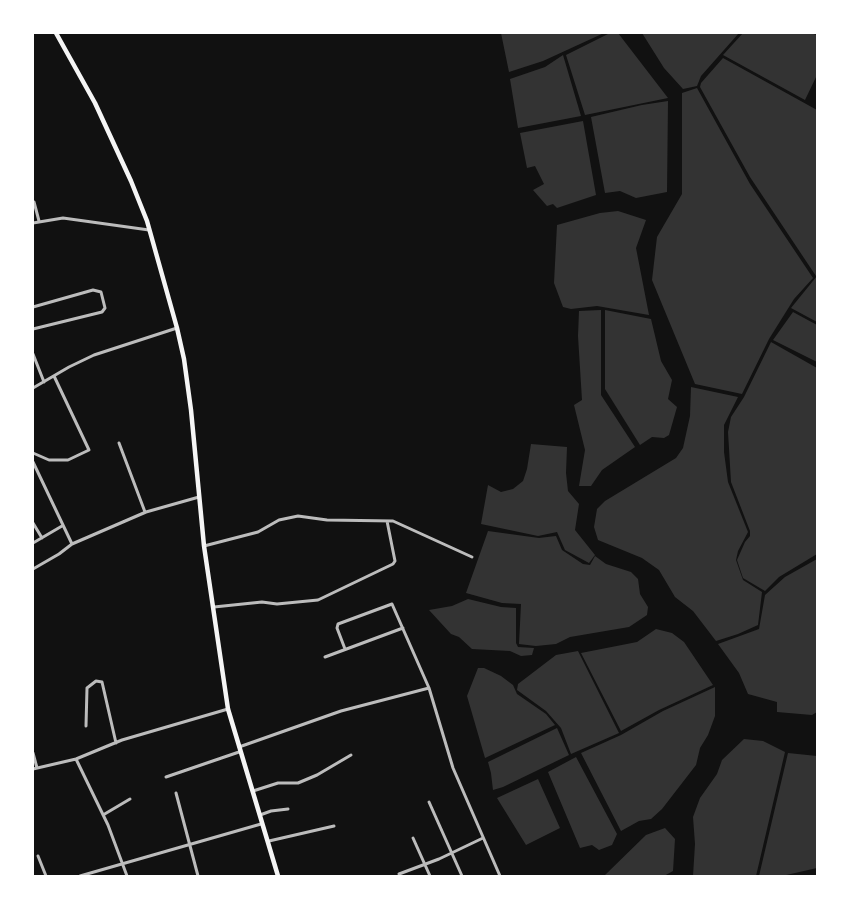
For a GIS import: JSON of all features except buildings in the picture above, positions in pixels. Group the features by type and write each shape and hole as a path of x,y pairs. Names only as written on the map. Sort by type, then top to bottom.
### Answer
{"highway":[{"path":"56,33 110,133 143,210 177,328 191,410 204,546 228,709 278,876"}],"street":[{"path":"34,202 39,221"},
{"path":"33,223 63,218 150,230"},
{"path":"33,307 93,290 101,292 105,308 102,312 33,329"},
{"path":"33,388 94,355 177,328"},
{"path":"33,354 44,382"},
{"path":"33,453 49,460 68,460 89,450 54,376"},
{"path":"119,442 145,512"},
{"path":"33,462 72,544"},
{"path":"33,569 72,544 145,512 199,497"},
{"path":"204,546 258,532 291,516 327,520 393,521 472,557"},
{"path":"212,607 318,600 393,564 395,561 387,521"},
{"path":"33,523 42,538"},
{"path":"33,543 63,525"},
{"path":"345,649 337,628 338,624 392,604 429,688 446,747 501,876"},
{"path":"325,657 403,628"},
{"path":"86,726 87,688 96,681 102,682 116,743"},
{"path":"166,777 341,711 429,688"},
{"path":"33,753 35,768 76,759 116,743 228,709"},
{"path":"251,792 278,783 298,783 317,775 351,755"},
{"path":"76,759 103,816 127,876"},
{"path":"176,793 198,876"},
{"path":"103,816 130,799"},
{"path":"429,802 462,876"},
{"path":"259,815 288,809"},
{"path":"80,876 261,824"},
{"path":"267,842 334,826"},
{"path":"412,838 430,876"},
{"path":"399,874 483,838"},
{"path":"38,856 46,876"}],"shaded area":[{"path":"501,33 604,33 543,61 509,72"},
{"path":"610,33 618,33 668,98 585,115 566,55"},
{"path":"642,33 739,33 701,76 697,86 683,89 664,68"},
{"path":"743,33 810,33 817,35 817,75 805,100 723,55"},
{"path":"563,55 581,116 518,128 510,79 545,67"},
{"path":"723,58 817,110 816,276 750,177 700,87"},
{"path":"697,88 750,184 813,278 794,299 769,339 742,394 695,384 652,280 657,237 682,194 682,93"},
{"path":"668,101 667,192 636,198 620,191 605,193 591,117"},
{"path":"583,121 596,195 557,208 553,204 547,206 533,190 544,184 535,166 527,168 520,133"},
{"path":"618,211 646,220 636,248 649,315 597,306 571,309 563,307 554,283 557,225 600,213"},
{"path":"817,276 817,322 791,308"},
{"path":"601,310 601,395 635,447 602,470 591,486 579,486 585,450 574,405 582,400 578,336 579,311"},
{"path":"605,310 651,319 661,361 672,380 668,399 677,407 669,435 664,438 652,437 640,445 605,389"},
{"path":"793,312 817,325 817,362 773,340"},
{"path":"771,342 817,368 817,554 779,577 765,591 743,578 737,560 750,536 750,531 731,482 728,432 731,417 744,397"},
{"path":"691,387 738,397 724,425 724,452 728,482 748,532 736,560 743,580 762,592 758,625 716,641 693,611 675,597 659,570 642,558 598,540 594,527 597,509 605,501 676,458 683,448 690,416"},
{"path":"531,444 567,447 568,491 579,504 575,530 595,555 589,563 565,550 557,532 538,536 481,524 488,485 501,492 513,489 523,481"},
{"path":"488,531 539,538 556,536 562,550 583,564 590,565 595,556 606,564 631,572 638,579 640,594 648,607 647,615 629,627 570,637 556,644 536,646 519,644 521,604 502,603 466,593"},
{"path":"817,559 817,712 812,715 777,712 777,702 748,694 739,673 718,644 759,629 765,595 785,577"},
{"path":"468,599 516,608 516,643 518,647 534,648 532,655 521,656 510,651 472,649 459,637 451,634 429,610 452,606"},
{"path":"656,629 672,633 684,642 713,685 621,731 581,653 637,642"},
{"path":"578,651 619,733 571,754 561,728 546,711 517,690 518,684 556,655"},
{"path":"478,668 484,668 501,676 513,685 517,694 546,714 555,725 485,758 467,696"},
{"path":"715,687 715,716 700,748 696,765 662,809 651,819 639,821 621,831 581,753"},
{"path":"557,728 569,755 493,790 488,762"},
{"path":"744,739 763,741 785,752 756,876 693,876 695,844 693,817 700,798 717,774 722,760"},
{"path":"788,753 817,756 817,868 782,876 759,876"},
{"path":"576,757 617,834 612,845 599,850 592,845 580,848 548,772"},
{"path":"538,779 560,828 526,845 497,798"},
{"path":"665,828 675,839 673,871 664,876 604,876 646,835"}]}
